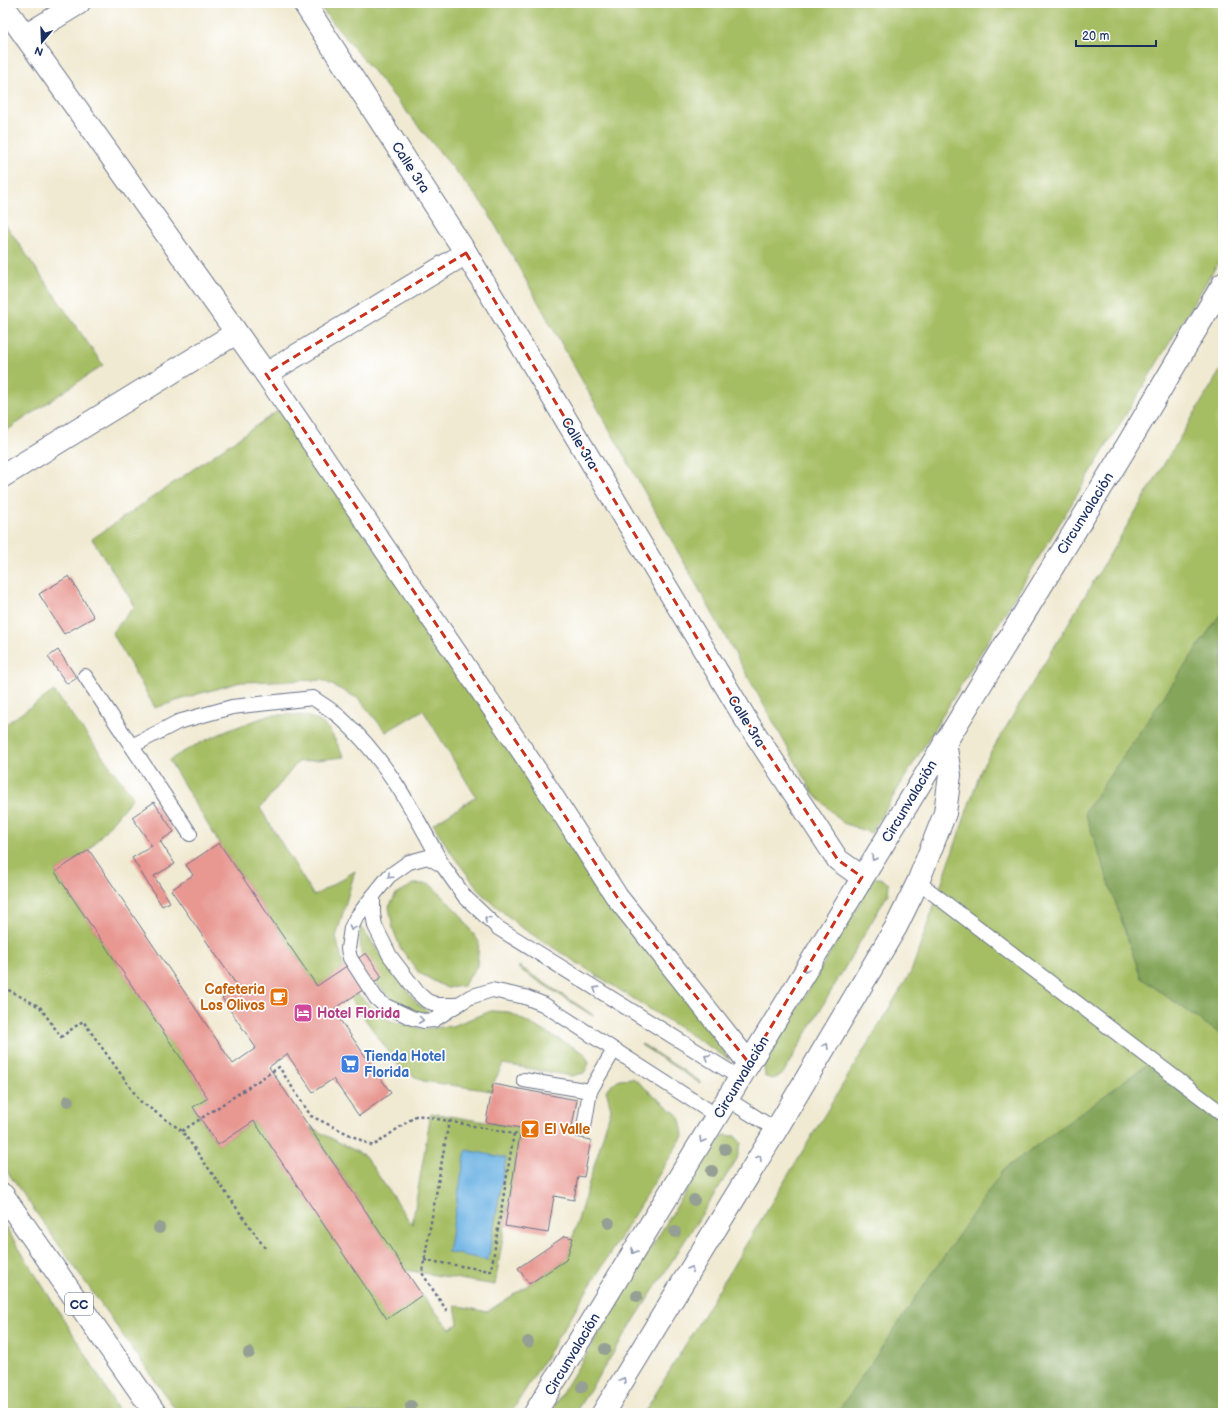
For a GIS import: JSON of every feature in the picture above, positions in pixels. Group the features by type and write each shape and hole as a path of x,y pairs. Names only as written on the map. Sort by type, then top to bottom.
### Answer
{"main road":[{"path":"25,36 79,3"},
{"name":"Calle 3ra","path":"304,3 466,253 748,723 838,860 862,877"},
{"path":"3,5 266,374 536,771 617,897 745,1070"},
{"path":"266,374 466,253"},
{"name":"Circunvalación","path":"536,1413 945,741 1128,444 1223,284"},
{"path":"3,476 236,333"},
{"name":"Circunvalación","path":"603,1413 776,1130 896,927 918,882 945,813 950,775 945,741"},
{"name":"CC","path":"3,1195 155,1413"}],"lane":[{"path":"85,676 190,834"},
{"path":"132,746 178,722 232,707 313,698 342,719 380,760 412,809 443,866 465,897 498,928 745,1070"},
{"path":"443,866 428,858 409,862 389,876 356,918 350,928 348,949 350,958 376,998 384,1005 412,1018 424,1021 434,1020 470,997 492,990 525,997 543,1004 614,1050 722,1107 776,1130"},
{"path":"918,882 1223,1114"},
{"path":"374,896 373,914 375,926 390,956 418,993 427,1001 438,1005 457,1005"},
{"path":"584,1127 590,1091 614,1050"},
{"path":"524,1080 590,1091"}],"path":[{"path":"3,987 40,1008 61,1037 83,1021 140,1101 182,1131 265,1248"},
{"path":"182,1131 279,1067 311,1116 373,1146 417,1115 520,1135"},
{"path":"447,1311 422,1273 449,1122"},
{"path":"424,1260 491,1271 514,1134"}],"highlighted area":[{"path":"466,253 748,723 838,860 862,877 749,1063 617,897 536,771 266,374"}],"green space":[{"path":"317,3 1223,3 1223,255 871,833 843,823 813,793 485,207"},
{"path":"3,221 103,365 3,433"},
{"path":"1223,366 1223,1413 644,1413 911,972 982,767"},
{"path":"279,410 730,1060 519,926 482,894 451,853 433,824 476,797 423,710 386,732 359,699 322,680 241,682 155,708 112,632 135,606 92,539"},
{"path":"1223,610 1223,1036 1141,978 1085,812"},
{"path":"54,691 133,797 89,850 55,872 208,1098 193,1108 218,1145 254,1121 387,1318 422,1295 450,1329 458,1324 455,1305 487,1312 566,1260 611,1109 606,1090 619,1079 633,1078 680,1117 683,1136 511,1413 178,1413 3,1166 3,831 6,829 3,824 3,726"},
{"path":"271,715 310,717 324,724 344,757 298,762 260,808 314,896 355,871 336,937 344,968 317,986 219,843 169,760 218,734"},
{"path":"874,878 880,878 889,884 888,894 782,1075 773,1079 765,1077 764,1066"},
{"path":"414,884 430,884 459,913 479,942 477,966 463,986 447,988 419,973 401,949 393,929 389,907 396,894"},
{"path":"359,925 416,1002 428,1012 416,1014 394,1002 378,985 361,954"},
{"path":"519,966 593,1015 593,1016 519,969"},
{"path":"357,994 388,1020 422,1029 452,1026 491,1011 509,1012 584,1053 589,1063 584,1073 572,1076 503,1064 493,1084 492,1091 423,1081 401,1069 350,998"},
{"path":"642,1044 701,1082 701,1084 641,1045"},
{"path":"1153,1060 1223,1114 1223,1413 837,1413 1003,1170"},
{"path":"431,1113 521,1128 495,1285 405,1270 310,1127 365,1156 412,1225"},
{"path":"724,1135 735,1136 741,1143 737,1159 575,1413 550,1413 713,1147"},
{"path":"3,1223 85,1353 120,1413 3,1413"}],"water":[{"path":"466,1150 506,1158 488,1260 448,1252"}],"building":[{"path":"69,576 94,617 64,634 39,594"},
{"path":"58,650 77,678 67,684 48,657"},
{"path":"154,802 174,832 160,841 175,864 154,876 170,902 162,906 132,858 152,846 132,817"},
{"path":"219,843 317,986 366,953 382,977 333,1010 391,1093 359,1116 333,1079 313,1092 287,1054 269,1067 422,1295 387,1319 254,1121 218,1145 193,1107 208,1098 55,872 89,850 233,1064 256,1048 222,998 238,987 171,890 193,875 186,865"},
{"path":"493,1084 577,1100 572,1127 566,1126 566,1135 591,1140 584,1177 578,1176 574,1200 554,1196 548,1233 505,1226 521,1128 486,1122"},
{"path":"565,1236 573,1238 566,1260 529,1284 518,1268"}],"place":[{"name":"Cafeteria Los Olivos","path":"279,997"},
{"name":"Hotel Florida","path":"303,1013"},
{"name":"Tienda Hotel Florida","path":"350,1064"},
{"name":"El Valle","path":"530,1129"}]}
